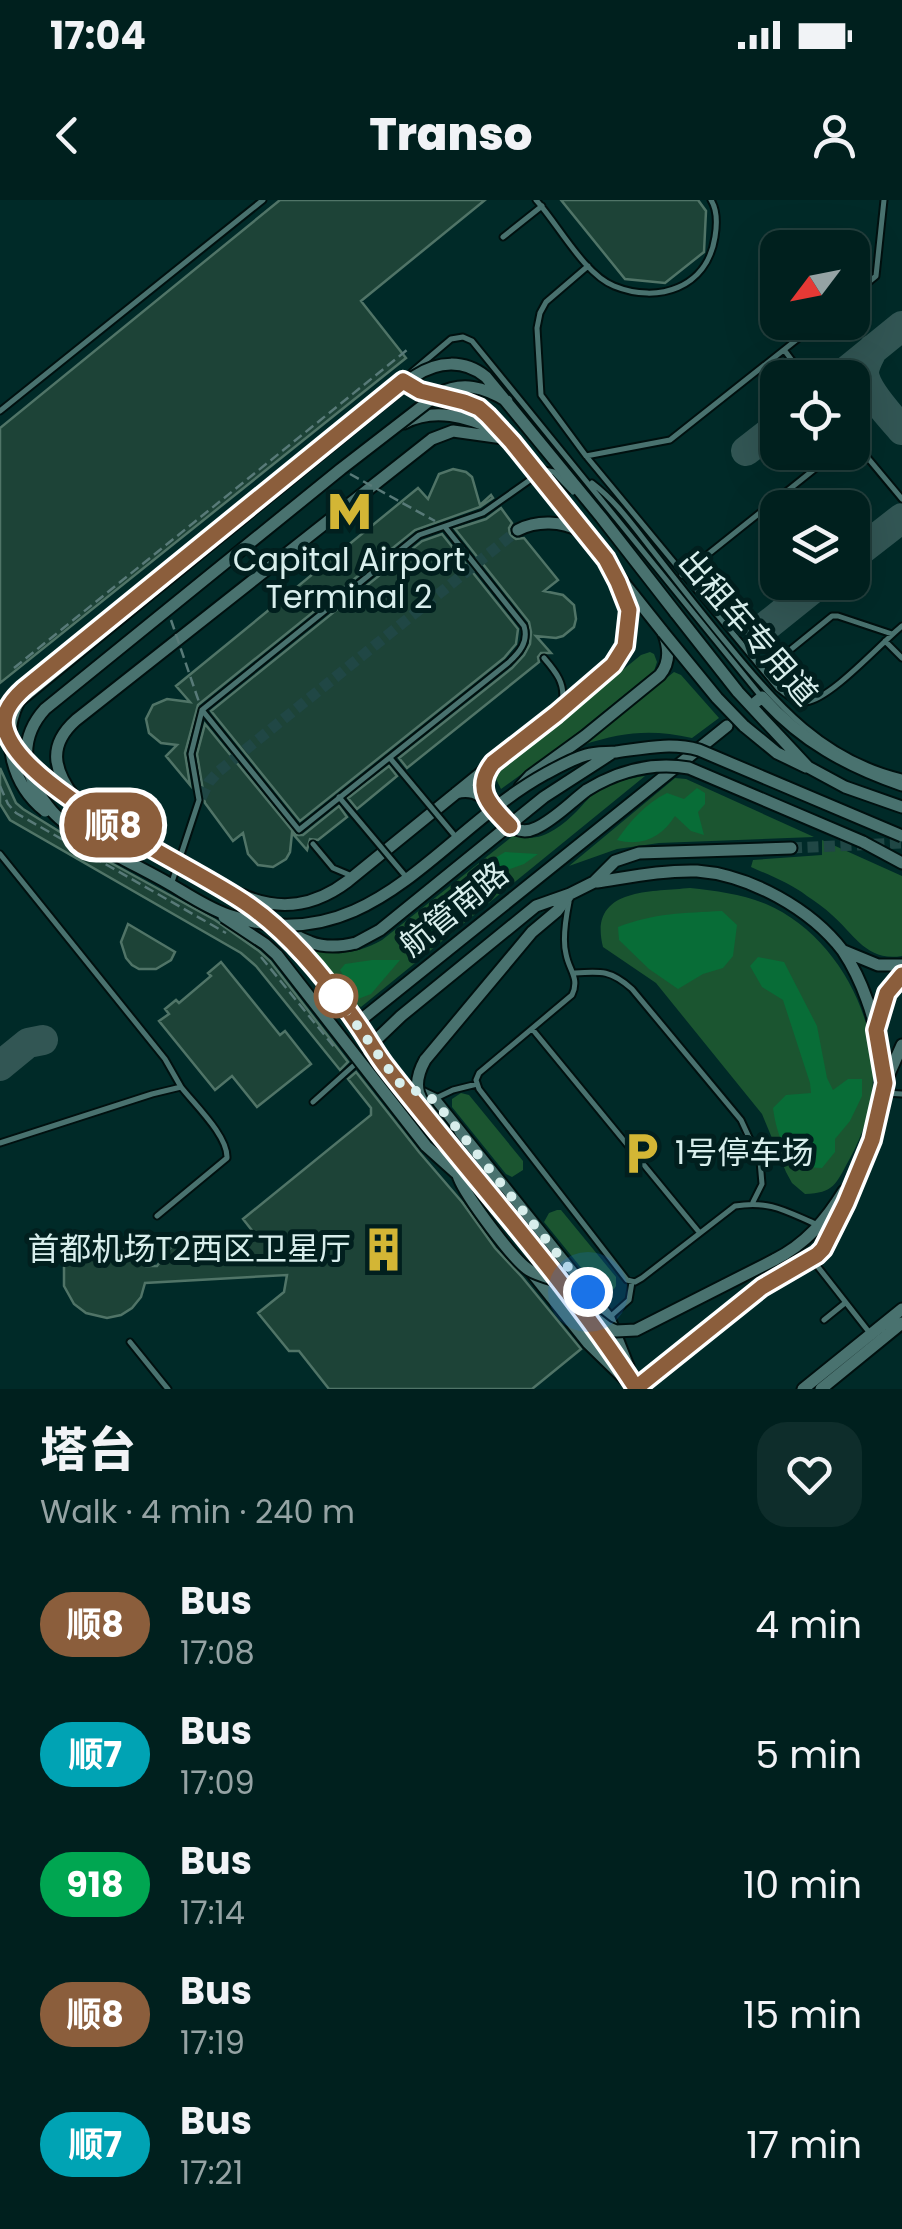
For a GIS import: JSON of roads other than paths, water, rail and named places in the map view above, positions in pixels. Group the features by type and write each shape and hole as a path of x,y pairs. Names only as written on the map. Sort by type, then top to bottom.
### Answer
{"street":[{"path":"566,1283 526,1268 271,949 217,911 65,825 32,800 21,786 6,746 11,712 24,697 422,371 444,364 472,367 484,375 738,692 814,772"},
{"path":"606,559 629,610 625,646 606,672 354,877 318,899 289,906 254,900 179,862 84,808 33,770 12,744 4,722 12,700 401,382 479,408 512,442 588,536 606,559 663,632 717,698 777,754 857,792 902,807"},
{"path":"65,825 30,778 26,748 40,714 341,468 447,390 468,386 507,401"},
{"path":"56,788 29,747 30,731 37,718 387,434 409,420 439,413 492,428 512,442"},
{"path":"84,808 62,778 56,755 60,739 76,720 432,438 457,430 512,442"},
{"path":"518,530 532,524 559,523 588,536"},
{"path":"518,790 532,774 660,675 668,654 663,632"},
{"path":"759,699 822,750 902,786"},
{"name":"航管南路","path":"357,1023 727,726"},
{"path":"217,911 252,922 291,925 324,922 364,908 518,790 584,755 648,746 699,750 902,836"},
{"path":"212,880 310,942 332,946 356,943 380,930 544,797 613,753"},
{"path":"487,800 483,782 493,763"},
{"path":"450,796 471,791 487,800 510,826 527,831 539,827 608,778 659,766 688,768 902,862"},
{"path":"179,862 201,798"},
{"path":"374,1048 401,1016 531,910 594,882 614,863 633,854 790,848"},
{"path":"594,882 683,871 709,873 762,890 820,927 842,950 863,989 876,1030 884,1088"},
{"path":"570,894 532,932 425,1060 417,1080 427,1110 600,1323 612,1330 630,1331 650,1324 797,1247 819,1226 862,1162"},
{"path":"252,907 300,953 357,1023 398,1082 593,1323 636,1389"},
{"path":"842,950 878,965 902,965"},
{"path":"876,1030 887,993 902,975"},
{"path":"636,1389 762,1287 823,1249 872,1140 884,1088 902,1045"},
{"path":"884,1088 902,1065"},
{"path":"398,1082 434,1100 609,1318 636,1389"},
{"path":"398,1082 412,1122 582,1336 636,1389"},
{"path":"447,1134 458,1174 474,1205"},
{"path":"426,1146 458,1174 496,1196"},
{"path":"804,1389 902,1309"},
{"path":"821,1389 902,1322"}],"lane":[{"path":"0,411 262,200"},
{"path":"536,200 588,266 608,284 652,294 670,292 700,271 712,255 716,207 711,200"},
{"path":"870,281 876,276 884,200"},
{"path":"503,236 542,206"},
{"path":"588,266 546,302 540,313 537,328 541,395 682,575 778,688 797,701 820,697 870,658 902,626"},
{"path":"401,382 451,339 470,339 759,699"},
{"path":"586,456 670,440 796,340"},
{"path":"784,350 792,360"},
{"path":"512,442 537,440 562,467 584,477"},
{"path":"870,461 902,500"},
{"path":"171,885 199,800 191,754 202,710 419,534 488,511 545,470 557,474 601,517"},
{"path":"682,575 813,470"},
{"name":"出租车专用道","path":"584,477 616,505 784,710 837,750 876,770 902,777"},
{"path":"202,710 299,830 508,663 526,640 524,626 445,527"},
{"path":"779,660 832,616 892,634"},
{"path":"885,641 902,658"},
{"path":"544,658 563,686 563,700 556,714"},
{"path":"390,758 457,838"},
{"path":"339,797 407,878"},
{"path":"313,844 332,868 354,877"},
{"path":"0,854 165,1058 181,1087 227,1149 226,1158 157,1216"},
{"path":"570,894 565,940 576,981 572,995 480,1073 477,1084 627,1280 642,1278 736,1206 770,1204 819,1226"},
{"path":"574,974 597,972 618,976 632,988 741,1120 760,1162 762,1184 752,1203"},
{"path":"533,1029 699,1232"},
{"path":"313,1102 374,1048"},
{"path":"434,1100 477,1084"},
{"path":"0,1143 181,1087"},
{"path":"884,1088 902,1094"},
{"path":"508,1216 520,1208"},
{"path":"811,1258 870,1334"},
{"path":"609,1318 628,1300 632,1282"},
{"path":"824,1320 846,1302"},
{"path":"130,1342 168,1389"}],"tunnel":[{"path":"201,798 219,771 518,530"},
{"path":"791,848 902,843"}],"place":[{"name":"Capital Airport Terminal 2","path":"349,512"},
{"name":"1号停车场","path":"642,1153"},
{"name":"首都机场T2西区卫星厅","path":"384,1249"}]}
